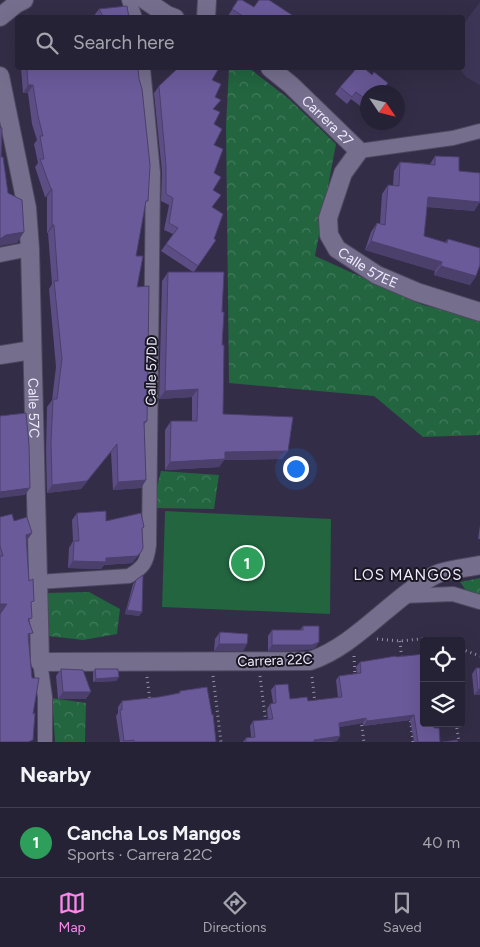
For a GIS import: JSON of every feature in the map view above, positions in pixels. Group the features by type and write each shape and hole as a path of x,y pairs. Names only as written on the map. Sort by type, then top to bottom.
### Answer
{"street":[{"path":"0,17 24,0"},
{"path":"129,0 134,15"},
{"path":"145,0 167,15"},
{"path":"206,15 208,0"},
{"name":"Calle 57DD","path":"38,582 129,576 140,570 148,558 153,173 143,70"},
{"name":"Carrera 27","path":"272,70 291,85 359,151 453,138 480,131"},
{"name":"Calle 57C","path":"0,76 27,208 30,249 40,662 45,697 45,742"},
{"name":"Calle 57EE","path":"359,151 343,173 328,218 330,235 337,249 377,275 417,292 480,312"},
{"path":"0,256 30,249"},
{"path":"0,355 32,350"},
{"name":"Carrera 22C","path":"40,662 310,661 340,648 403,596 437,574 480,565"},
{"path":"403,596 453,594 480,602"}],"path":[{"path":"355,678 353,636 400,641 420,639"},
{"path":"400,641 404,669"},
{"path":"465,650 480,656"},
{"path":"310,661 316,706"},
{"path":"145,662 151,706"},
{"path":"211,662 221,742"},
{"path":"258,662 267,733"},
{"path":"360,714 364,742"},
{"path":"409,715 413,742"},
{"path":"457,727 459,742"}],"shaded area":[{"path":"480,2 480,85 466,77 461,70 465,70 465,22"}],"green space":[{"path":"229,70 252,70 289,99 336,144 315,256 423,305 480,318 480,435 423,437 374,396 229,383 226,126"},
{"path":"161,471 219,475 214,509 152,508"},
{"path":"165,511 331,519 330,614 162,607"},
{"path":"480,578 480,596 468,593 460,582"},
{"path":"89,592 120,609 117,634 83,640 48,636 45,593"},
{"path":"52,698 86,703 85,742 55,742"}],"building":[{"path":"238,0 242,0 254,7 259,0 269,0 292,15 241,15 232,9"},
{"path":"127,6 128,15 102,15 99,9"},
{"path":"27,70 138,70 150,165 148,201 146,201 136,256 143,256 137,287 149,286 147,421 144,422 146,480 118,482 117,444 87,481 52,485 53,399 57,399 62,359 54,281 58,281 54,225 52,225 52,189 40,159 44,159 40,136 43,136 33,85 28,85"},
{"path":"176,70 218,70 212,80 221,84 215,97 221,100 213,109 220,112 214,124 222,129 214,145 223,149 214,173 221,177 213,190 221,195 212,207 223,214 214,239 216,240 198,266 166,244 178,228 169,223 173,198 166,194 166,166 159,86"},
{"path":"355,70 366,70 372,75 374,72 388,83 386,85 360,85 360,95 356,92 352,97 340,87"},
{"path":"0,127 2,128 1,157 3,157 8,193 22,200 24,232 6,235 0,239"},
{"path":"435,156 459,157 459,171 480,173 480,202 428,197 424,236 447,243 448,239 480,248 480,265 476,276 441,266 442,262 371,241 377,223 385,225 388,185 399,186 400,162 435,165"},
{"path":"168,272 224,272 222,312 224,312 222,345 224,345 223,414 293,417 288,451 225,452 225,459 170,462 171,421 197,421 198,389 165,391"},
{"path":"26,413 30,488 0,492 0,416"},
{"path":"106,511 106,521 141,513 144,527 142,528 143,548 141,552 137,556 106,558 106,562 73,561 74,541 79,541 77,513"},
{"path":"12,514 14,521 27,517 32,533 26,535 29,581 33,579 34,601 31,602 32,618 28,619 33,633 28,634 32,678 39,678 33,714 35,713 33,740 28,742 0,742 0,614 7,604 0,604 0,556 3,556 0,546 0,517"},
{"path":"143,575 142,612 127,610 136,580"},
{"path":"303,626 319,626 319,642 312,645 272,645 272,630 303,630"},
{"path":"220,632 248,634 247,644 219,644"},
{"path":"420,654 420,727 439,728 440,742 418,742 414,715 367,721 366,718 339,723 340,736 314,740 314,742 246,742 246,738 255,737 253,721 273,719 270,704 276,703 275,685 288,684 290,699 307,697 308,701 342,697 339,676 361,673 360,662"},
{"path":"476,668 480,668 480,689 478,690"},
{"path":"61,669 83,670 91,692 63,692"},
{"path":"95,669 118,669 119,677 96,679"},
{"path":"207,687 213,714 216,742 124,741 120,710 122,710 122,701 159,697 180,693 180,691"}],"place":[{"name":"Cancha Los Mangos","path":"247,563"}],"district":[{"name":"LOS MANGOS","path":"408,575"}]}
